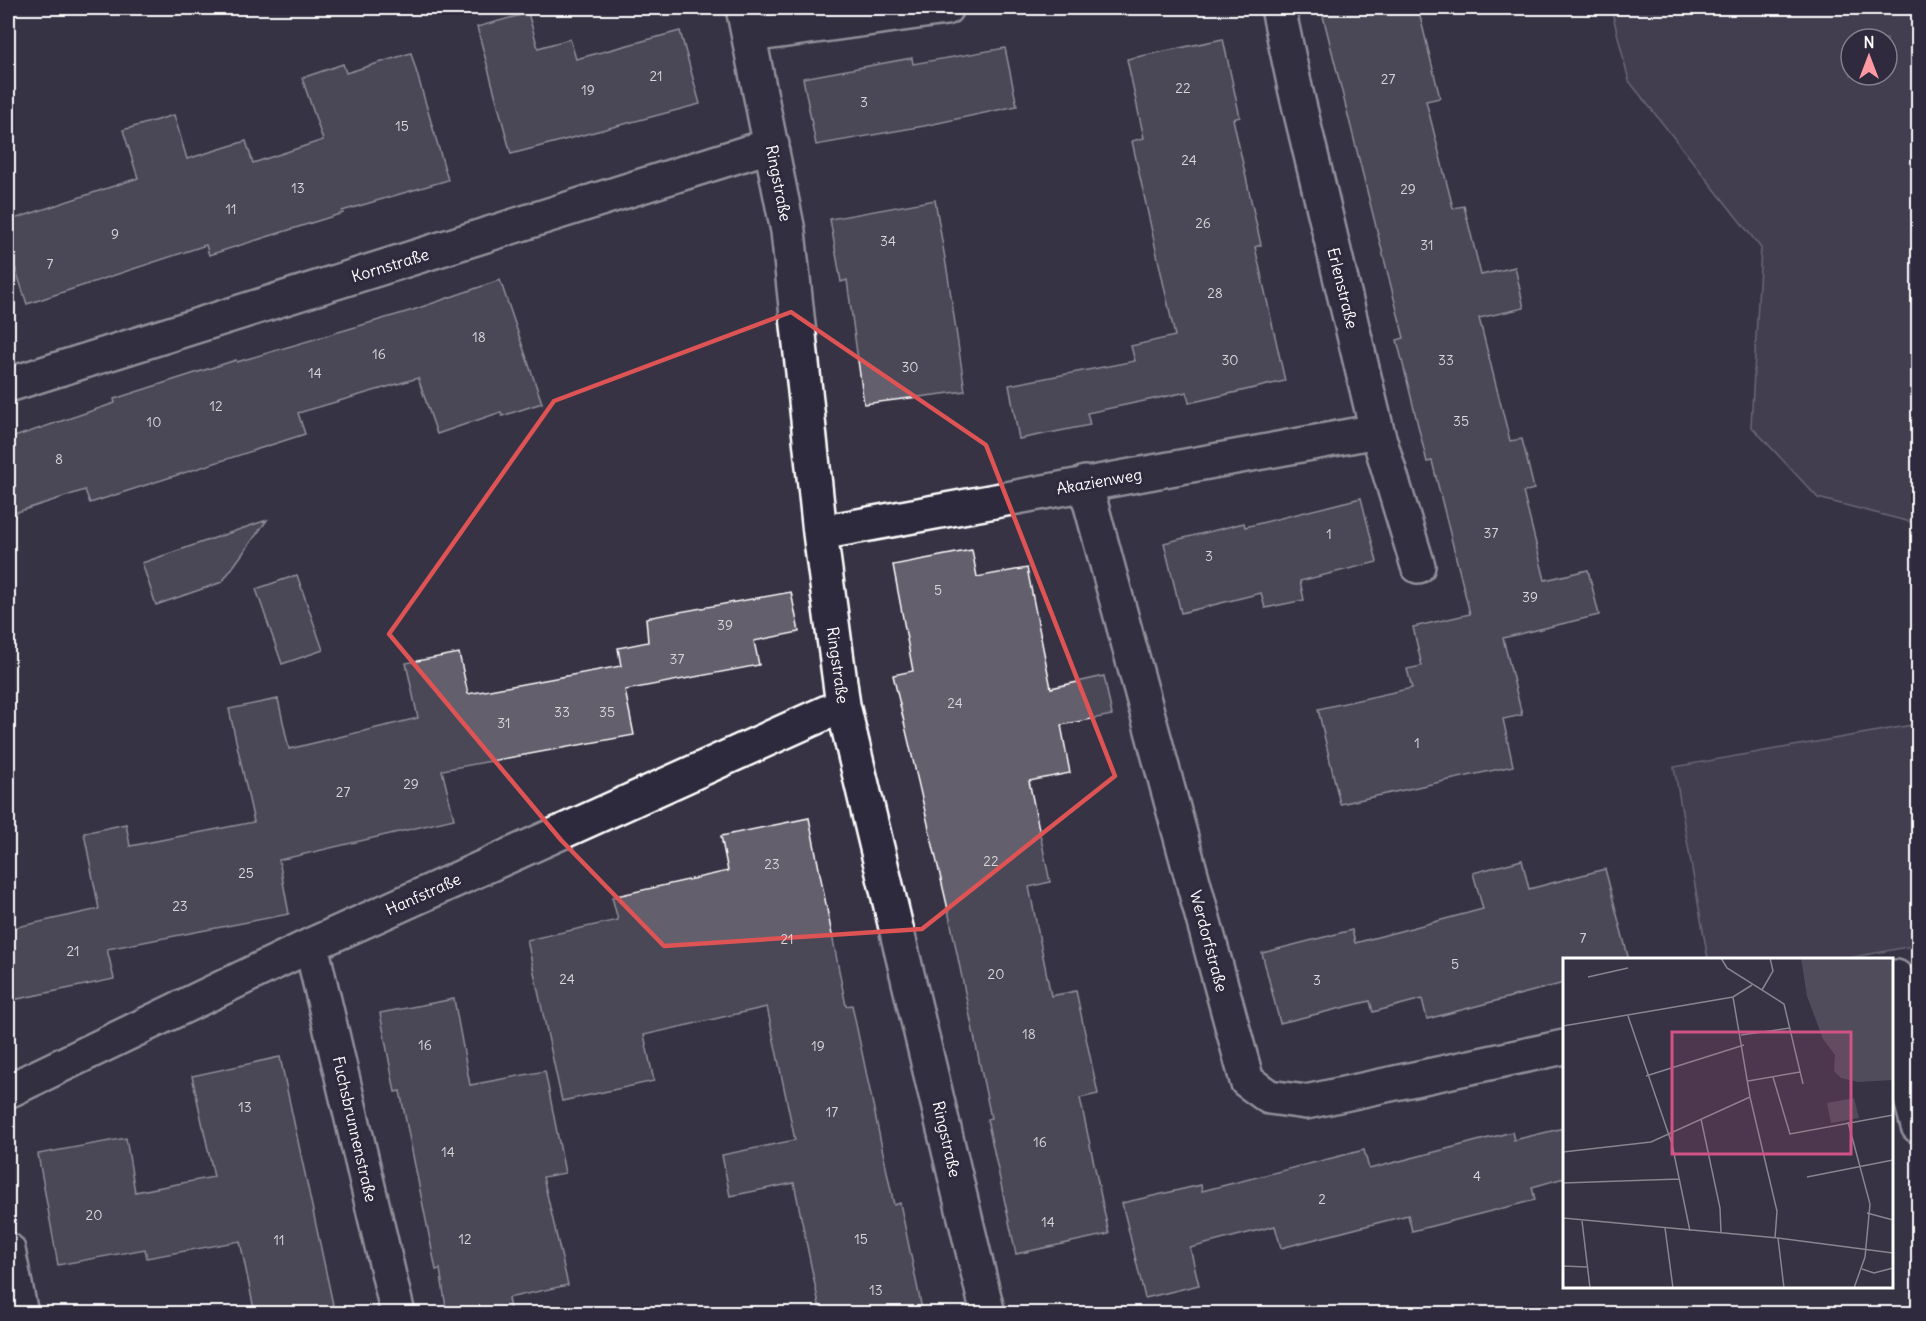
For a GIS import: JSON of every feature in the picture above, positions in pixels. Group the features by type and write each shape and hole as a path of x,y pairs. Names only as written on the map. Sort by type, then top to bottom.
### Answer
{"street":[{"path":"746,21 946,8"},
{"name":"Erlenstraße","path":"1278,8 1377,431 1418,566"},
{"name":"Ringstraße","path":"746,21 788,231 820,533 843,705 988,1314"},
{"name":"Kornstraße","path":"8,385 772,146"},
{"name":"Akazienweg","path":"820,533 1377,431"},
{"name":"Werdorfstraße","path":"1085,483 1247,1081 1269,1097 1306,1102 1563,1047"},
{"name":"Hanfstraße","path":"8,1092 311,945 843,705"},
{"name":"Fuchsbrunnenstraße","path":"311,945 398,1314"},
{"path":"1902,976 1918,1022"},
{"path":"1902,976 1901,1061 1918,1126"},
{"path":"8,1250 21,1314"}],"highlighted area":[{"path":"791,312 986,445 1115,776 922,929 664,946 561,840 389,634 554,401"}],"shaded area":[{"path":"1611,8 1918,8 1918,524 1818,498 1751,426 1761,248 1629,81"},
{"path":"1918,724 1918,945 1849,958 1708,958 1674,767"}],"building":[{"path":"1321,8 1418,8 1440,98 1426,101 1453,208 1464,206 1481,275 1515,267 1524,308 1479,318 1510,441 1522,439 1534,489 1523,492 1545,580 1588,570 1599,615 1503,638 1522,715 1503,719 1513,766 1340,804 1318,709 1412,688 1407,669 1422,666 1413,627 1470,614 1432,461 1427,462 1397,340 1404,338"},
{"path":"528,13 538,48 570,39 576,59 680,31 700,104 511,154 477,27"},
{"path":"1223,39 1240,117 1233,119 1261,245 1255,247 1285,381 1189,403 1187,392 1087,413 1090,425 1019,439 1009,385 1135,361 1131,346 1175,336 1132,141 1144,138 1127,59"},
{"path":"1005,48 1017,106 924,126 816,145 803,78 912,58 913,64"},
{"path":"411,53 448,180 342,211 343,213 209,255 206,245 27,304 8,246 8,221 138,178 123,130 174,115 187,159 246,141 253,163 323,140 302,78 343,64 346,73"},
{"path":"935,200 965,391 864,404 847,280 841,282 830,219"},
{"path":"500,280 542,403 502,416 501,412 437,434 418,378 298,413 305,434 90,503 85,490 8,515 8,439 115,403 114,399 236,360 237,362 413,310"},
{"path":"1361,498 1377,562 1300,581 1304,600 1265,608 1261,593 1181,613 1164,543 1244,523 1245,527"},
{"path":"267,520 222,582 156,605 142,563"},
{"path":"972,550 977,577 1027,568 1051,688 1104,676 1112,715 1061,725 1070,773 1029,781 1050,882 1029,887 1051,996 1076,991 1098,1094 1080,1098 1109,1234 1016,1254 987,1119 991,1118 947,905 893,675 913,671 893,565"},
{"path":"297,575 323,650 282,664 256,589"},
{"path":"791,592 799,632 754,641 759,665 625,690 634,735 442,770 454,819 279,860 289,914 107,949 114,979 8,1001 8,929 99,909 84,833 126,824 130,846 254,822 229,709 278,699 289,749 418,718 406,663 459,653 468,694 621,666 618,648 648,642 646,618"},
{"path":"809,818 846,1006 852,1005 894,1205 900,1203 923,1314 821,1314 794,1183 730,1196 722,1155 795,1140 767,1007 644,1035 654,1081 562,1101 527,940 618,920 612,897 728,871 721,836"},
{"path":"1522,860 1529,889 1605,869 1628,958 1563,958 1563,983 1427,1019 1422,999 1373,1012 1370,1001 1280,1023 1262,953 1352,930 1355,943 1483,909 1473,873"},
{"path":"454,999 470,1085 545,1071 565,1173 543,1177 568,1285 508,1298 511,1314 447,1314 440,1269 436,1270 400,1091 395,1092 380,1013"},
{"path":"280,1057 335,1314 255,1314 240,1241 147,1258 145,1249 58,1265 38,1154 126,1138 135,1192 214,1177 192,1076"},
{"path":"1563,1128 1563,1178 1532,1187 1535,1200 1412,1231 1408,1215 1281,1248 1275,1226 1190,1248 1199,1285 1145,1298 1122,1203 1201,1185 1202,1191 1364,1150 1369,1169 1512,1132 1514,1140"}]}
